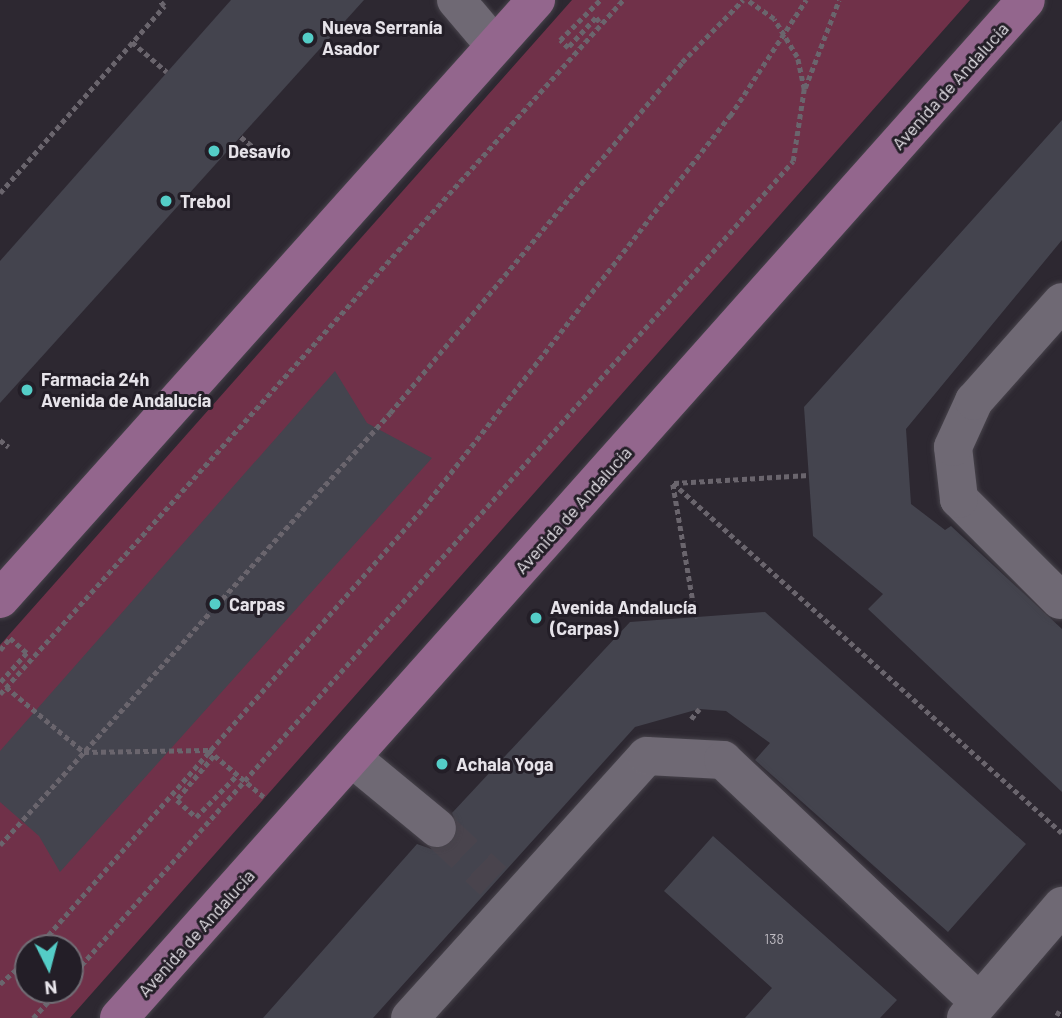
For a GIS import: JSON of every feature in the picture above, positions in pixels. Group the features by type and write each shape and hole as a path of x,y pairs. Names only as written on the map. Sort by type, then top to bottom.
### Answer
{"main road":[{"path":"0,599 536,0"},
{"name":"Avenida de Andalucía","path":"119,1018 1026,0"}],"street":[{"path":"456,0 495,46"},
{"path":"1060,600 959,499 953,447 974,401 1062,302"},
{"path":"410,1018 503,893 647,756 723,760 973,1010 1062,906"},
{"path":"352,758 437,828"}],"path":[{"path":"0,193 163,6 159,0"},
{"path":"600,0 560,40 568,47 596,18 600,22"},
{"path":"2,688 600,22 623,0"},
{"path":"0,845 390,413 682,62 745,0 774,19 797,57 804,89"},
{"path":"49,934 424,507 730,116 806,0"},
{"path":"84,963 246,785 793,161 804,89 839,0"},
{"path":"132,42 167,72"},
{"path":"241,137 258,151"},
{"path":"0,440 9,447"},
{"path":"673,483 809,475"},
{"path":"673,483 696,618"},
{"path":"673,483 1062,832"},
{"path":"0,650 10,638 27,653 2,688"},
{"path":"2,688 83,752 208,750 246,785 273,804"},
{"path":"214,756 177,800 196,817 236,776"},
{"path":"0,984 14,972"},
{"path":"33,1018 46,1004"}],"shaded area":[{"path":"572,0 970,0 84,1002 84,934 14,934 14,1004 82,1004 70,1018 0,1018 0,645"}],"building":[{"path":"231,0 364,0 0,403 0,261"},
{"path":"1062,120 1062,240 906,429 911,504 945,530 951,526 1062,629 1062,792 868,609 883,594 813,536 804,407"},
{"name":"Carpas","path":"335,371 367,423 432,458 60,872 39,836 0,802 0,751"},
{"path":"765,612 1026,844 948,932 755,760 770,743 726,711 699,709 635,727 373,1018 263,1018 417,844 434,850 453,842 459,831 452,813 630,622"},
{"path":"713,836 897,1000 880,1018 745,1018 772,988 664,891"}],"tunnel":[{"path":"437,828 493,881"}],"place":[{"name":"Nueva Serranía Asador","path":"308,38"},
{"name":"Desavío","path":"214,151"},
{"name":"Trebol","path":"166,201"},
{"name":"Farmacia 24h Avenida de Andalucía","path":"27,390"},
{"name":"Carpas","path":"215,604"},
{"name":"Avenida Andalucía (Carpas)","path":"536,618"},
{"name":"Achala Yoga","path":"442,764"}]}
